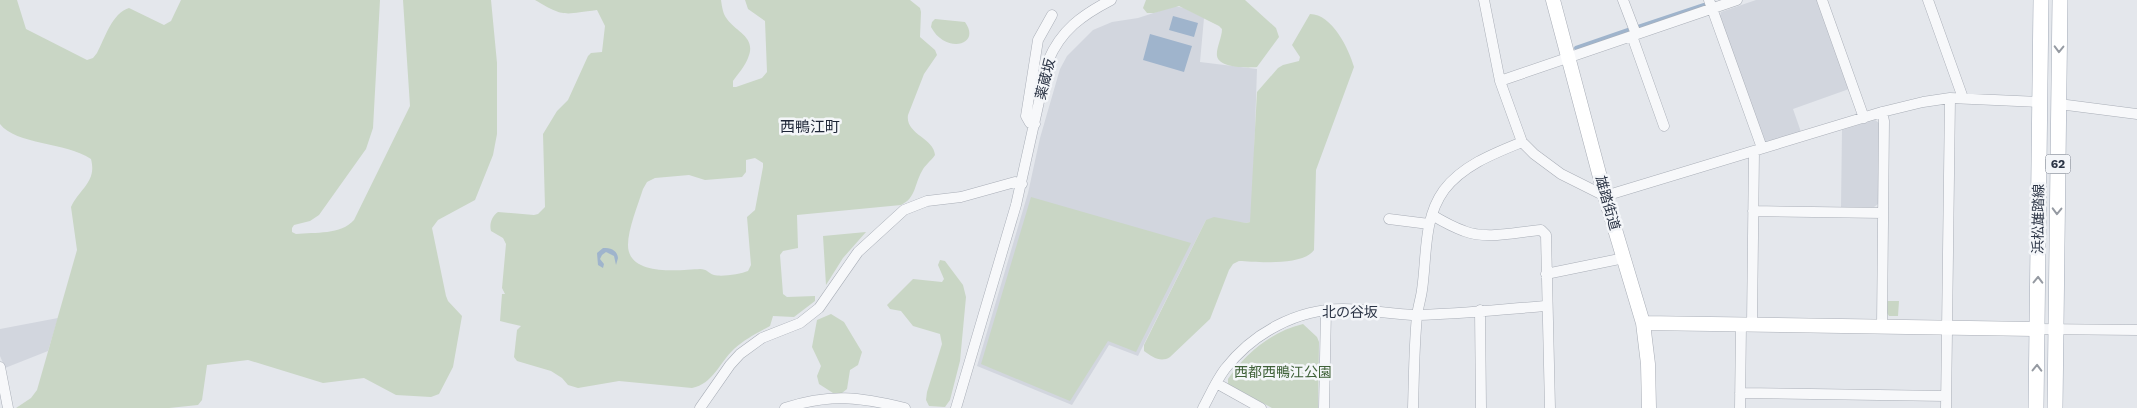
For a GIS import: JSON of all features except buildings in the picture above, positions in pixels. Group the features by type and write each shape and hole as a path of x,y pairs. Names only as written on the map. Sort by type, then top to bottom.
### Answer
{"main road":[{"name":"浜松雄踏線","path":"2036,408 2041,0"},
{"name":"浜松雄踏線","path":"2055,408 2060,0"}],"street":[{"name":"薬蔵坂","path":"956,408 1022,184 1047,66 1058,42 1078,19 1111,0"},
{"path":"1484,0 1500,81 1522,142 1534,154 1561,174 1606,196 1882,112 1923,102 1950,98 2040,102"},
{"name":"雄踏街道","path":"1553,0 1606,196 1643,323 1648,364 1649,408"},
{"path":"1623,0 1664,126"},
{"path":"1500,81 1634,35 1711,4 1737,0"},
{"path":"1822,0 1864,118"},
{"path":"1928,0 1963,98"},
{"path":"1711,4 1758,150 1740,408"},
{"path":"1035,124 1030,123 1026,116 1038,40 1052,15"},
{"path":"1946,408 1950,98"},
{"path":"2059,104 2137,114"},
{"path":"1882,112 1884,121 1882,326"},
{"path":"1413,408 1418,315 1430,220 1439,199 1452,181 1485,157 1522,142"},
{"path":"700,408 740,354 762,338 800,323 819,308 858,252 904,210 927,201 961,197 1014,182 1022,184"},
{"path":"1753,211 1883,213"},
{"path":"1389,219 1430,220 1475,234 1486,235 1541,230 1546,235 1550,408"},
{"path":"1546,274 1624,258"},
{"name":"北の谷坂","path":"1203,408 1216,383 1234,358 1256,338 1289,320 1326,310 1357,309 1418,315 1547,306"},
{"path":"1324,408 1326,310"},
{"path":"1480,310 1480,408"},
{"path":"1643,323 2137,330"},
{"path":"0,366 8,408"},
{"path":"1216,383 1261,408"},
{"path":"1740,393 1946,396"},
{"path":"786,408 819,399 846,397 872,400 905,408"}],"shaded area":[{"path":"1756,0 1817,0 1849,89 1793,109 1801,132 1765,143 1720,16 1721,12"},
{"path":"1175,6 1184,8 1204,18 1200,62 1257,69 1252,219 1246,223 1206,220 1138,356 1109,345 1072,405 977,366 1028,193 1040,138 1060,69 1067,56 1093,30 1112,22 1138,18"},
{"path":"1875,120 1879,123 1878,204 1874,207 1841,207 1842,130"},
{"path":"58,318 48,351 5,368 0,356 0,329"}],"green space":[{"path":"0,0 17,0 26,29 87,60 93,58 97,53 106,33 118,15 129,8 164,25 171,21 181,0 380,0 373,128 366,149 319,215 310,221 294,225 292,232 296,234 335,230 349,225 354,220 410,106 403,0 491,0 497,63 497,134 493,155 475,200 438,220 432,228 446,296 448,301 462,316 453,367 439,394 431,397 396,395 364,378 323,383 248,360 207,365 202,400 198,405 169,408 16,408 31,398 37,390 77,250 71,207 90,179 92,167 91,159 81,153 17,136 7,131 0,124"},
{"path":"535,0 721,0 726,17 748,40 750,45 747,61 733,81 733,87 736,87 762,78 767,72 765,21 748,9 745,0 910,0 920,8 920,37 935,50 937,55 924,74 908,115 908,121 915,132 930,144 935,155 919,176 912,195 901,205 797,215 798,248 783,251 780,255 783,294 787,297 815,296 815,301 794,317 773,316 770,326 734,349 711,378 699,386 692,388 619,381 578,388 568,385 562,378 551,371 517,361 514,357 517,330 521,326 500,321 502,294 505,294 502,288 506,244 503,238 491,231 490,228 493,218 498,212 534,215 538,214 545,207 543,134 557,111 568,100 588,56 591,53 602,52 605,26 597,10 565,13 553,10","holes":["755,158 763,163 755,210 747,217 751,265 748,271 722,276 714,275 702,269 656,269 636,262 630,255 628,245 630,232 643,189 647,182 655,178 689,175 705,180 742,177 746,172 746,160"]},
{"path":"1146,0 1245,0 1276,28 1279,37 1257,67 1228,65 1219,60 1217,56 1222,29 1219,26 1179,6 1147,13 1143,8"},
{"path":"1310,14 1318,16 1332,26 1344,42 1354,67 1316,170 1314,250 1300,259 1290,261 1239,261 1233,264 1210,319 1167,359 1153,357 1144,351 1144,345 1206,220 1214,217 1246,223 1250,222 1257,92 1278,68 1299,61 1300,57 1292,45"},
{"path":"935,19 965,22 969,30 969,37 960,44 952,44 945,41 937,36 931,27"},
{"path":"1031,197 1191,243 1136,352 1108,341 1070,401 981,364"},
{"path":"866,232 843,258 826,285 823,236"},
{"path":"940,260 945,261 963,285 966,297 960,361 950,400 945,407 929,406 926,400 942,344 940,334 913,326 901,311 890,309 887,305 913,279 942,282 944,279 938,265"},
{"path":"1887,301 1899,301 1898,316 1889,316 1887,313"},
{"path":"831,314 844,322 862,352 858,365 850,370 847,389 842,393 833,393 819,384 817,376 821,366 812,347 817,320"},
{"name":"西都西鴨江公園","path":"1303,324 1317,337 1319,342 1318,408 1272,408 1228,384 1228,379 1251,352 1281,332"}],"water":[{"path":"1173,16 1198,23 1194,37 1169,30"},
{"path":"1150,34 1192,46 1184,72 1143,60"},
{"path":"603,248 615,251 618,258 616,265 614,256 606,252 600,259 604,264 603,268 598,265 597,253"}],"waterway":[{"path":"1638,27 1704,5"},
{"path":"1576,48 1631,29"}],"district":[{"name":"西鴨江町","path":"810,127"}]}
